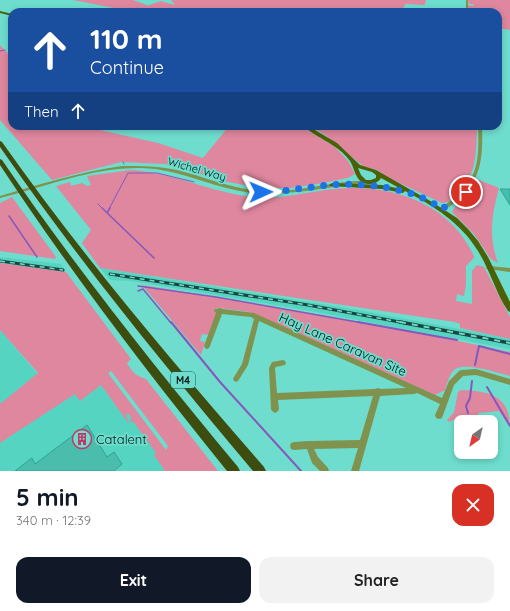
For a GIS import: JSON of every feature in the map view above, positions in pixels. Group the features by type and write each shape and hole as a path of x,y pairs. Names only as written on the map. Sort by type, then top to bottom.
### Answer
{"highway":[{"name":"M4","path":"0,143 34,193 106,288 260,471"},
{"name":"M4","path":"0,161 87,285 164,385 234,471"}],"main road":[{"path":"312,130 332,142 353,162 366,170 377,173 442,209 471,236 479,248 510,309"},
{"path":"353,162 362,180 400,187"},
{"path":"358,174 366,170"},
{"path":"370,182 378,179 377,173"},
{"path":"332,185 385,188 420,196"}],"street":[{"path":"442,209 463,195 473,181 481,153 480,130"},
{"name":"Wichel Way","path":"0,197 87,173 122,168 164,169 227,187 250,191 280,192 345,183 370,182"},
{"name":"Wichel Way","path":"345,183 358,174"},
{"path":"489,268 510,270"},
{"name":"Hay Lane Caravan Site","path":"207,346 218,310 242,313 257,318 444,402"},
{"path":"236,379 245,365 254,323 257,318"},
{"path":"275,408 272,368 274,364 283,363"},
{"path":"439,415 453,379 461,373 476,372 510,382"},
{"path":"355,471 378,391"},
{"name":"Hay Lane Caravan Site","path":"274,397 378,391 419,391"},
{"path":"294,446 363,444"},
{"path":"309,445 315,460 325,471"}],"shaded area":[{"path":"73,0 133,0 147,5 146,6 161,1 175,5 171,0 426,0 425,5 405,4 404,8 114,8"},
{"path":"468,0 510,0 510,30 502,29 502,8 467,8 468,5 473,6 474,4 469,4"},
{"path":"0,45 8,54 8,129 0,120"},
{"path":"9,130 100,130 158,143 203,158 226,130 307,130 335,147 348,161 355,174 348,178 290,188 260,188 223,181 166,164 121,162 52,180"},
{"path":"316,130 477,130 476,154 472,171 464,187 452,199 442,203 391,179 377,170 363,166 325,135"},
{"path":"131,170 162,175 237,195 252,197 283,197 334,189 355,188 376,189 396,193 416,200 433,209 449,222 463,237 474,256 474,258 466,266 466,285 464,296 457,294 456,301 472,304 472,271 477,265 484,267 510,317 510,339 460,328 460,324 455,322 100,268 82,243 91,230 56,186 70,182 71,186 82,183 87,186 91,185 87,176"},
{"path":"479,180 499,188 494,207 492,225 493,244 498,263 491,259 474,234 452,212"},
{"path":"12,197 56,257 55,259 0,251 0,203"},
{"path":"0,257 61,264 66,272 0,263"},
{"path":"0,263 66,272 131,359 127,363 131,369 137,375 146,379 218,471 165,471 154,455 156,453 133,421 130,423 131,417 128,413 126,415 129,424 101,385 80,401 75,394 0,443 0,404 38,373 0,330","holes":["111,371 168,446 166,450 108,373"]},
{"path":"100,268 358,310 470,331 510,339 510,349 305,310 131,281 110,280"},
{"path":"142,285 372,324 510,352 510,376 481,368 458,368 451,374 445,390 435,395 249,312 220,308 216,308 215,312 217,314 209,335 202,334 200,341 205,342 201,355"},
{"path":"0,330 47,385 109,375 182,471 0,471"},
{"path":"461,390 480,392 496,397 502,401 509,416 510,427 499,411 478,413 478,415 454,415 454,420 449,422 447,420 454,412 458,392"}],"building":[{"path":"500,189 510,189 510,205"},
{"name":"Catalent","path":"87,425 107,457 114,452 122,464 114,471 15,471 32,458 35,464"}],"waterway":[{"path":"0,51 5,50"},
{"path":"109,209 128,173 157,173 194,182"},
{"path":"98,204 102,208"},
{"path":"102,208 107,213"},
{"path":"107,213 110,208"},
{"path":"107,213 154,258"},
{"path":"9,216 37,257"},
{"path":"138,286 216,297 363,323"},
{"path":"138,291 143,289 171,323"},
{"path":"171,322 220,382 301,471"},
{"path":"358,322 457,340"},
{"path":"475,365 479,346 510,354"},
{"path":"468,413 466,406 470,398 472,381"},
{"path":"487,387 510,426"}],"railway":[{"path":"0,261 63,270"},
{"path":"110,274 308,305 405,323"},
{"path":"400,322 510,343"}],"place":[{"name":"Catalent","path":"82,439"}],"route":[{"path":"261,192 286,191 332,185 382,187 420,196 442,209 457,200 466,192"}]}
